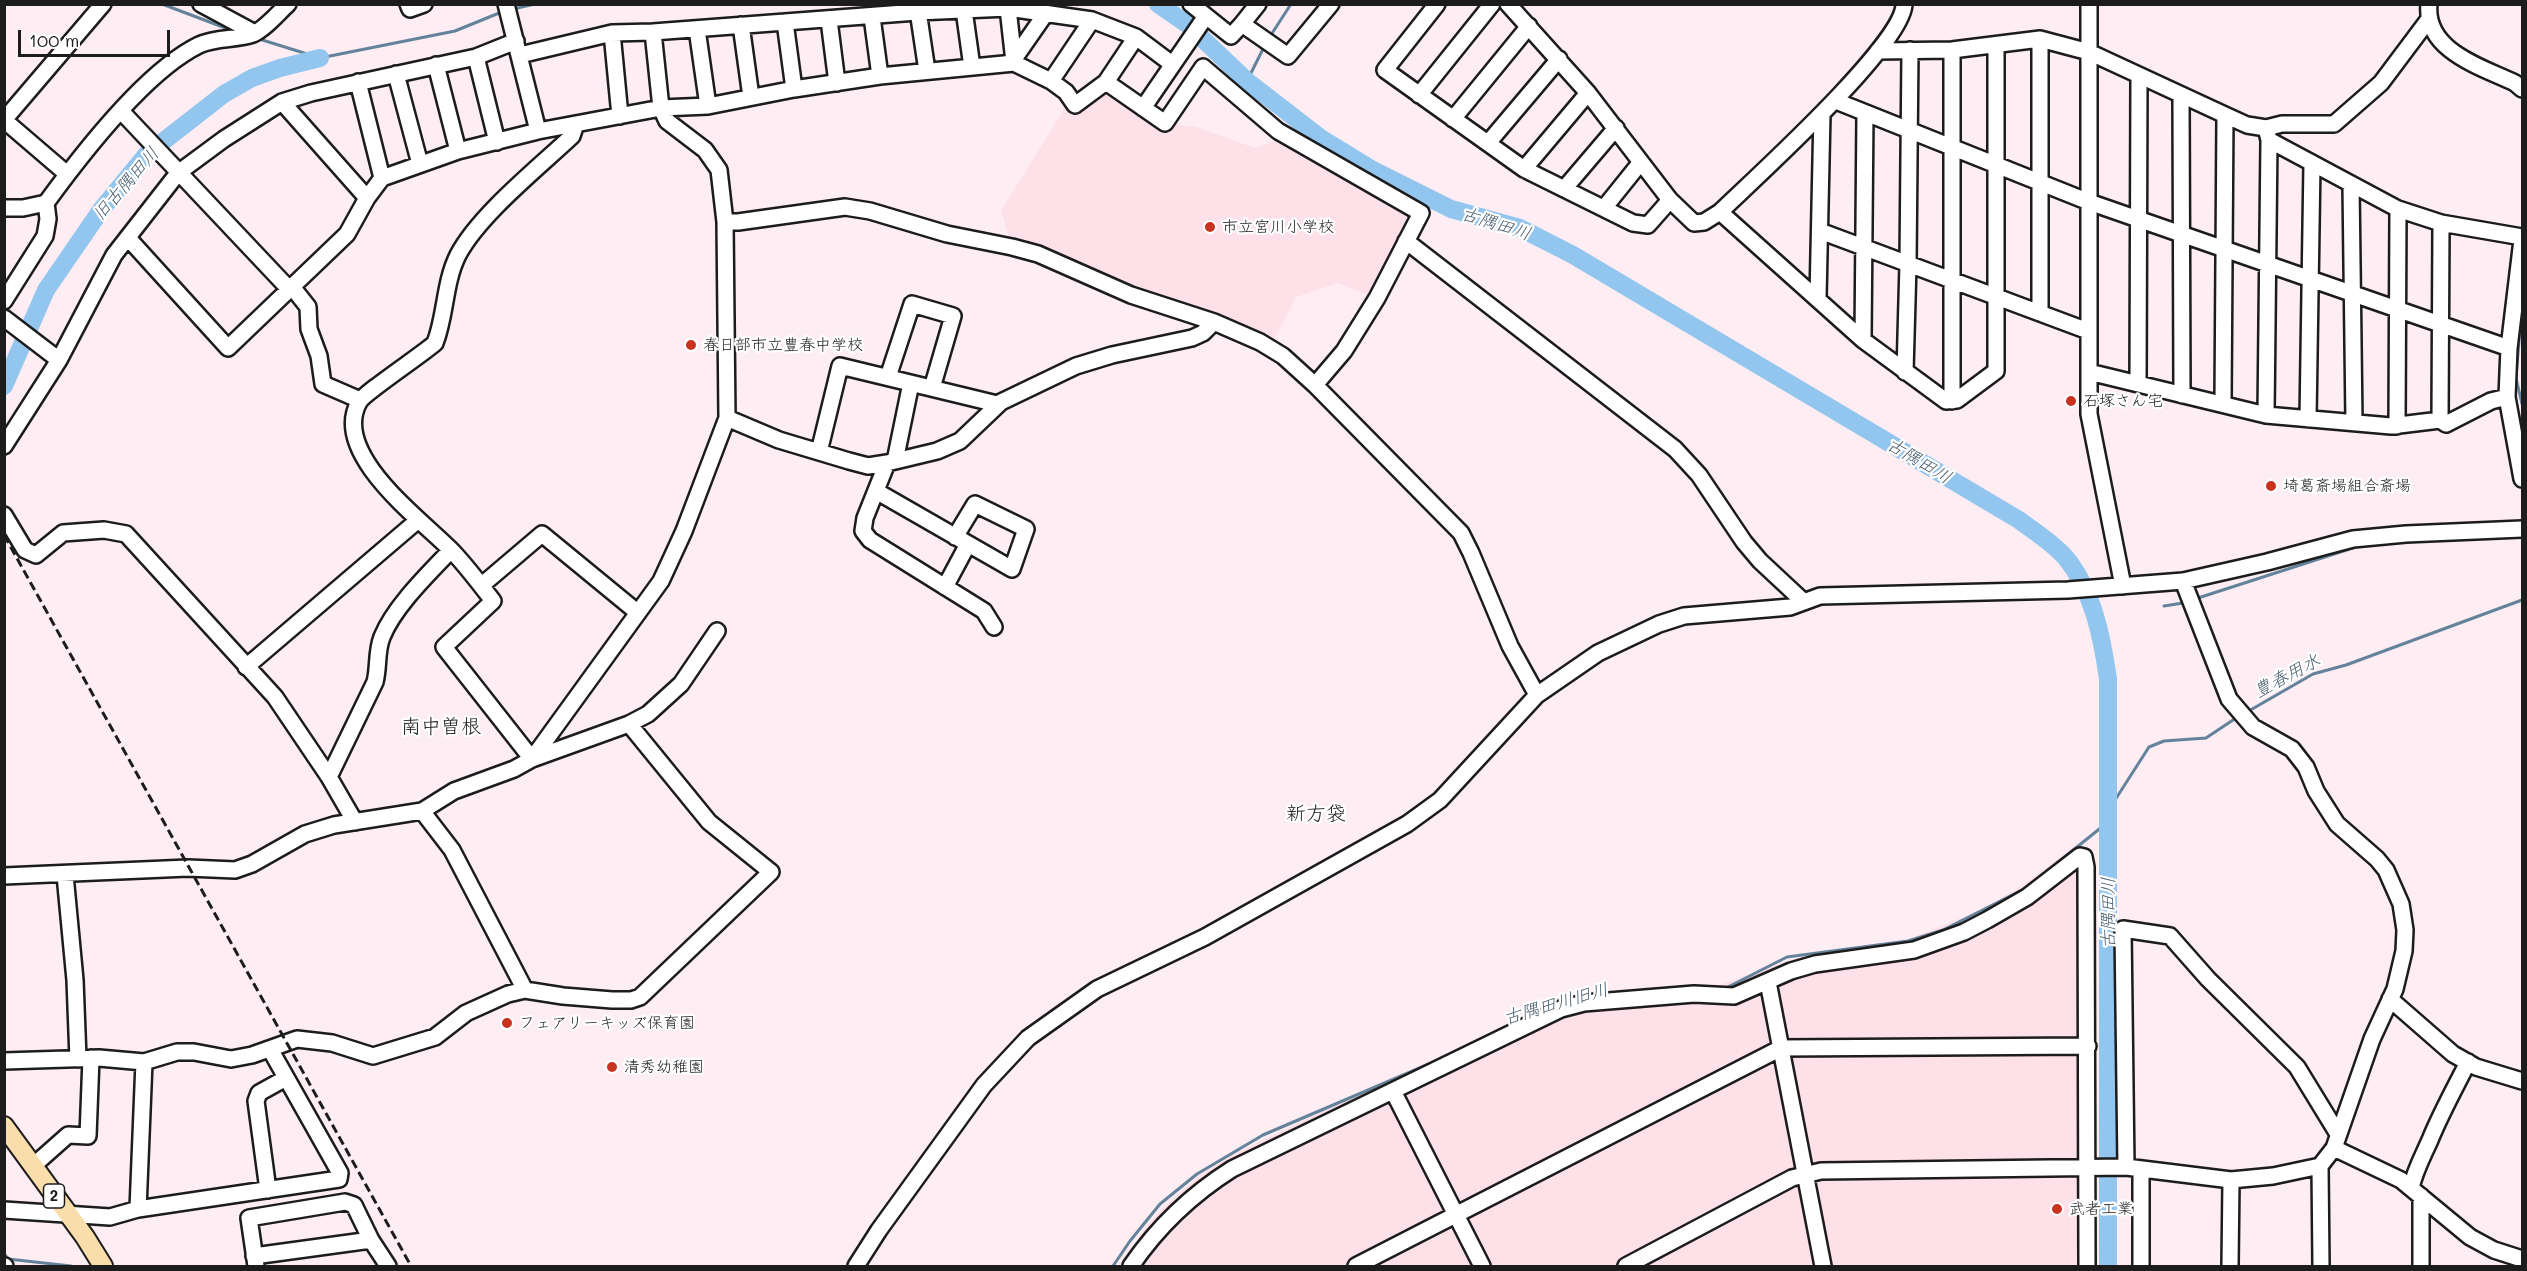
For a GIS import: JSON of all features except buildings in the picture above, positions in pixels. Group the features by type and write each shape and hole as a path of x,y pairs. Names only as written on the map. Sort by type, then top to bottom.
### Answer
{"main road":[{"name":"2","path":"4,1126 85,1237 103,1266"}],"street":[{"path":"67,174 4,120 103,4"},
{"path":"191,4 200,8 202,5 255,33"},
{"path":"4,208 23,208 46,203 67,174 122,111 168,66 199,45 255,33 288,4"},
{"path":"408,4 410,9 424,4"},
{"path":"506,4 538,131"},
{"path":"1143,108 1172,64 1199,9 1231,36 1258,4"},
{"path":"1242,24 1288,56 1331,4"},
{"path":"1437,4 1385,70 1524,169 1633,222 1648,225 1670,200"},
{"path":"1419,95 1492,4"},
{"path":"1508,4 1588,93 1670,200 1694,223 1704,222 1720,212 1836,101 1878,51 1901,18 1904,4"},
{"path":"2091,6 2089,414 2123,586"},
{"path":"917,8 927,71"},
{"path":"4,446 59,360 114,255 178,173 224,139 282,102 311,93 436,65 518,48 612,33 872,17 917,8 1008,9 1046,12 1092,20 1136,37 1172,64"},
{"path":"1008,9 1014,61"},
{"path":"964,10 972,67"},
{"path":"1014,61 1046,12"},
{"path":"2429,12 2438,40 2449,50 2523,89"},
{"path":"2267,134 2282,124 2334,124 2381,82 2429,12"},
{"path":"872,17 880,76"},
{"path":"829,20 837,83"},
{"path":"1051,81 1092,20"},
{"path":"785,22 794,89"},
{"path":"741,25 751,97"},
{"path":"1453,118 1529,26"},
{"path":"697,29 708,106"},
{"path":"532,759 661,580 684,531 727,418 725,222 719,170 705,150 668,121 661,108 653,32"},
{"path":"612,33 620,116"},
{"path":"128,238 228,348 347,234 367,198 382,178 420,164 538,131 661,108 708,106 794,89 880,76 1014,61 1051,81 1066,92 1075,105 1106,82 1136,37"},
{"path":"1878,51 1952,50 2040,39 2089,52 2267,134 2351,185 2398,209 2441,223 2523,238 2509,348 2507,397 2523,479"},
{"path":"2040,39 2040,313"},
{"path":"1720,212 1863,339 1946,401 1957,400 1996,371 1996,46"},
{"path":"1905,372 1910,50"},
{"path":"1952,50 1952,401"},
{"path":"476,57 497,142"},
{"path":"1488,143 1558,59"},
{"path":"436,65 458,152"},
{"path":"1106,82 1165,123 1203,67 1278,131 1421,213 1377,298 1344,351 1315,384"},
{"path":"396,74 420,164"},
{"path":"2138,384 2139,75"},
{"path":"358,82 382,178"},
{"path":"1524,169 1588,93"},
{"path":"2181,96 2182,395"},
{"path":"1836,101 2089,202 2509,348"},
{"path":"282,102 367,198"},
{"path":"122,111 178,173 308,307 309,329 319,356 323,384 360,400"},
{"path":"1863,339 1865,113"},
{"path":"1818,298 1822,114"},
{"path":"2223,403 2225,115"},
{"path":"532,759 444,647 493,601 451,550 417,521 368,464 356,442 353,429 360,400 435,343 441,330 444,297 458,255 480,224 572,136 576,124"},
{"path":"1564,189 1616,128"},
{"path":"2266,415 2267,134"},
{"path":"1604,208 1641,162"},
{"path":"2308,419 2312,162"},
{"path":"2351,185 2354,422"},
{"path":"4,301 45,236 48,219 46,203"},
{"path":"725,222 844,207 870,211 946,234 1038,254 1131,295 1214,322 1260,342 1283,356 1315,384 1461,533 1510,646 1537,695"},
{"path":"2397,426 2398,209"},
{"path":"2440,420 2441,223"},
{"path":"1820,231 2088,331"},
{"path":"1406,241 1675,449 1699,475 1744,542 1760,561 1804,602"},
{"path":"888,377 912,304 953,316 932,388"},
{"path":"4,318 59,360"},
{"path":"727,418 779,440 868,466 891,462 937,451 960,441 997,404 1076,366 1112,355 1192,338 1203,333 1214,322"},
{"path":"819,452 840,366 997,404"},
{"path":"2089,372 2266,415 2397,426 2440,420 2446,424 2492,401 2507,397"},
{"path":"911,383 891,462 865,518 863,531 870,540 984,611 994,627"},
{"path":"876,491 962,540 945,587"},
{"path":"4,515 25,550 36,555 63,532 104,530 126,534 275,697 329,777 355,822"},
{"path":"246,667 417,521"},
{"path":"856,1266 984,1085 1028,1038 1097,989 1205,937 1407,824 1440,800 1537,695 1598,653 1659,624 1684,616 1790,607 1820,596 2068,590 2183,581 2354,539 2406,534 2523,529"},
{"path":"482,585 542,534 637,612"},
{"path":"329,777 375,682 378,670 377,654 382,636 413,589 451,550"},
{"path":"2183,581 2212,661 2233,705 2253,727 2292,749 2306,767 2316,790 2337,824 2377,859 2395,887 2401,904 2404,951 2400,973 2372,1039 2336,1141 2320,1166 2321,1266"},
{"path":"4,876 188,868 235,870 252,864 305,834 334,825 422,812 454,791 514,770 532,759 630,724 648,714 681,684 717,631"},
{"path":"4,1061 85,1058 144,1062 177,1052 194,1052 231,1059 252,1055 297,1039 332,1043 373,1056 435,1037 466,1013 496,998 525,990 612,1000 632,1000 640,997 771,872 709,822 630,724"},
{"path":"422,812 452,850 525,990"},
{"path":"1131,1266 1172,1214 1203,1188 1233,1169 1561,1009 1584,1003 1694,994 1734,996 1815,964 1914,950 1964,932 2027,897 2080,856 2084,857 2086,867 2092,1168 2087,1266"},
{"path":"33,1166 68,1135 88,1136 85,1058 65,875"},
{"path":"2141,1266 2123,929 2170,936 2208,979 2297,1067 2336,1141 2416,1192 2470,1237 2494,1250 2523,1259"},
{"path":"1768,982 1823,1266"},
{"path":"2390,999 2452,1054 2522,1081"},
{"path":"1356,1266 1781,1048 2088,1046"},
{"path":"4,1209 110,1217 138,1209 339,1179 340,1173 270,1049"},
{"path":"138,1209 144,1062"},
{"path":"2421,1266 2416,1192 2420,1159 2434,1126 2468,1062"},
{"path":"268,1190 256,1101 259,1093 286,1078"},
{"path":"1393,1090 1482,1266"},
{"path":"1626,1266 1805,1173 2134,1168 2231,1180 2272,1176 2320,1166"},
{"path":"2230,1266 2231,1180"},
{"path":"371,1240 255,1261 249,1218 345,1202 354,1205 387,1266"}],"shaded area":[{"name":"市立宮川小学校","path":"1106,82 1165,123 1196,127 1255,148 1288,136 1421,213 1377,298 1337,283 1296,297 1270,348 1012,247 1001,211 1071,98"},
{"path":"2076,845 2082,856 2083,1266 1119,1266 1151,1221 1199,1176 1228,1157 1388,1079 1561,1009 1694,994 1811,953 1910,939 1983,909 2023,885"}],"waterway":[{"path":"162,4 236,32"},
{"path":"513,9 535,4"},
{"name":"古隅田川","path":"1158,4 1187,24 1247,81 1322,139 1371,169 1451,209 1520,228 1573,255 2019,520 2066,558 2090,600 2103,647 2108,679 2108,1266"},
{"path":"1269,38 1291,4"},
{"path":"256,38 320,58 455,31 504,11"},
{"path":"1247,81 1264,47"},
{"name":"旧古隅田川","path":"4,386 46,290 101,210 147,154 224,94 252,78 320,58"},
{"name":"豊春用水","path":"2522,304 2516,378 2522,404"},
{"name":"豊春用水","path":"2198,598 2362,545"},
{"name":"豊春用水","path":"2247,712 2313,674 2346,665 2522,600"},
{"name":"豊春用水","path":"2164,606 2183,603"},
{"name":"古隅田川旧川","path":"1724,989 1787,957 1908,941 1943,930 2026,888 2108,822 2115,800 2149,747 2164,741 2206,738 2239,716"},
{"name":"古隅田川旧川","path":"1113,1266 1160,1204 1197,1174 1263,1135 1457,1052"},
{"path":"4,1253 8,1259 71,1266"}],"railway":[{"path":"4,535 411,1266"}],"place":[{"name":"市立宮川小学校","path":"1210,227"},
{"name":"春日部市立豊春中学校","path":"691,345"},
{"name":"石塚さん宅","path":"2071,401"},
{"name":"埼葛斎場組合斎場","path":"2271,486"},
{"name":"フェアリーキッズ保育園","path":"507,1023"},
{"name":"清秀幼稚園","path":"612,1067"},
{"name":"武者工業","path":"2057,1209"}],"district":[{"name":"南中曽根","path":"441,727"},
{"name":"新方袋","path":"1316,814"}]}
